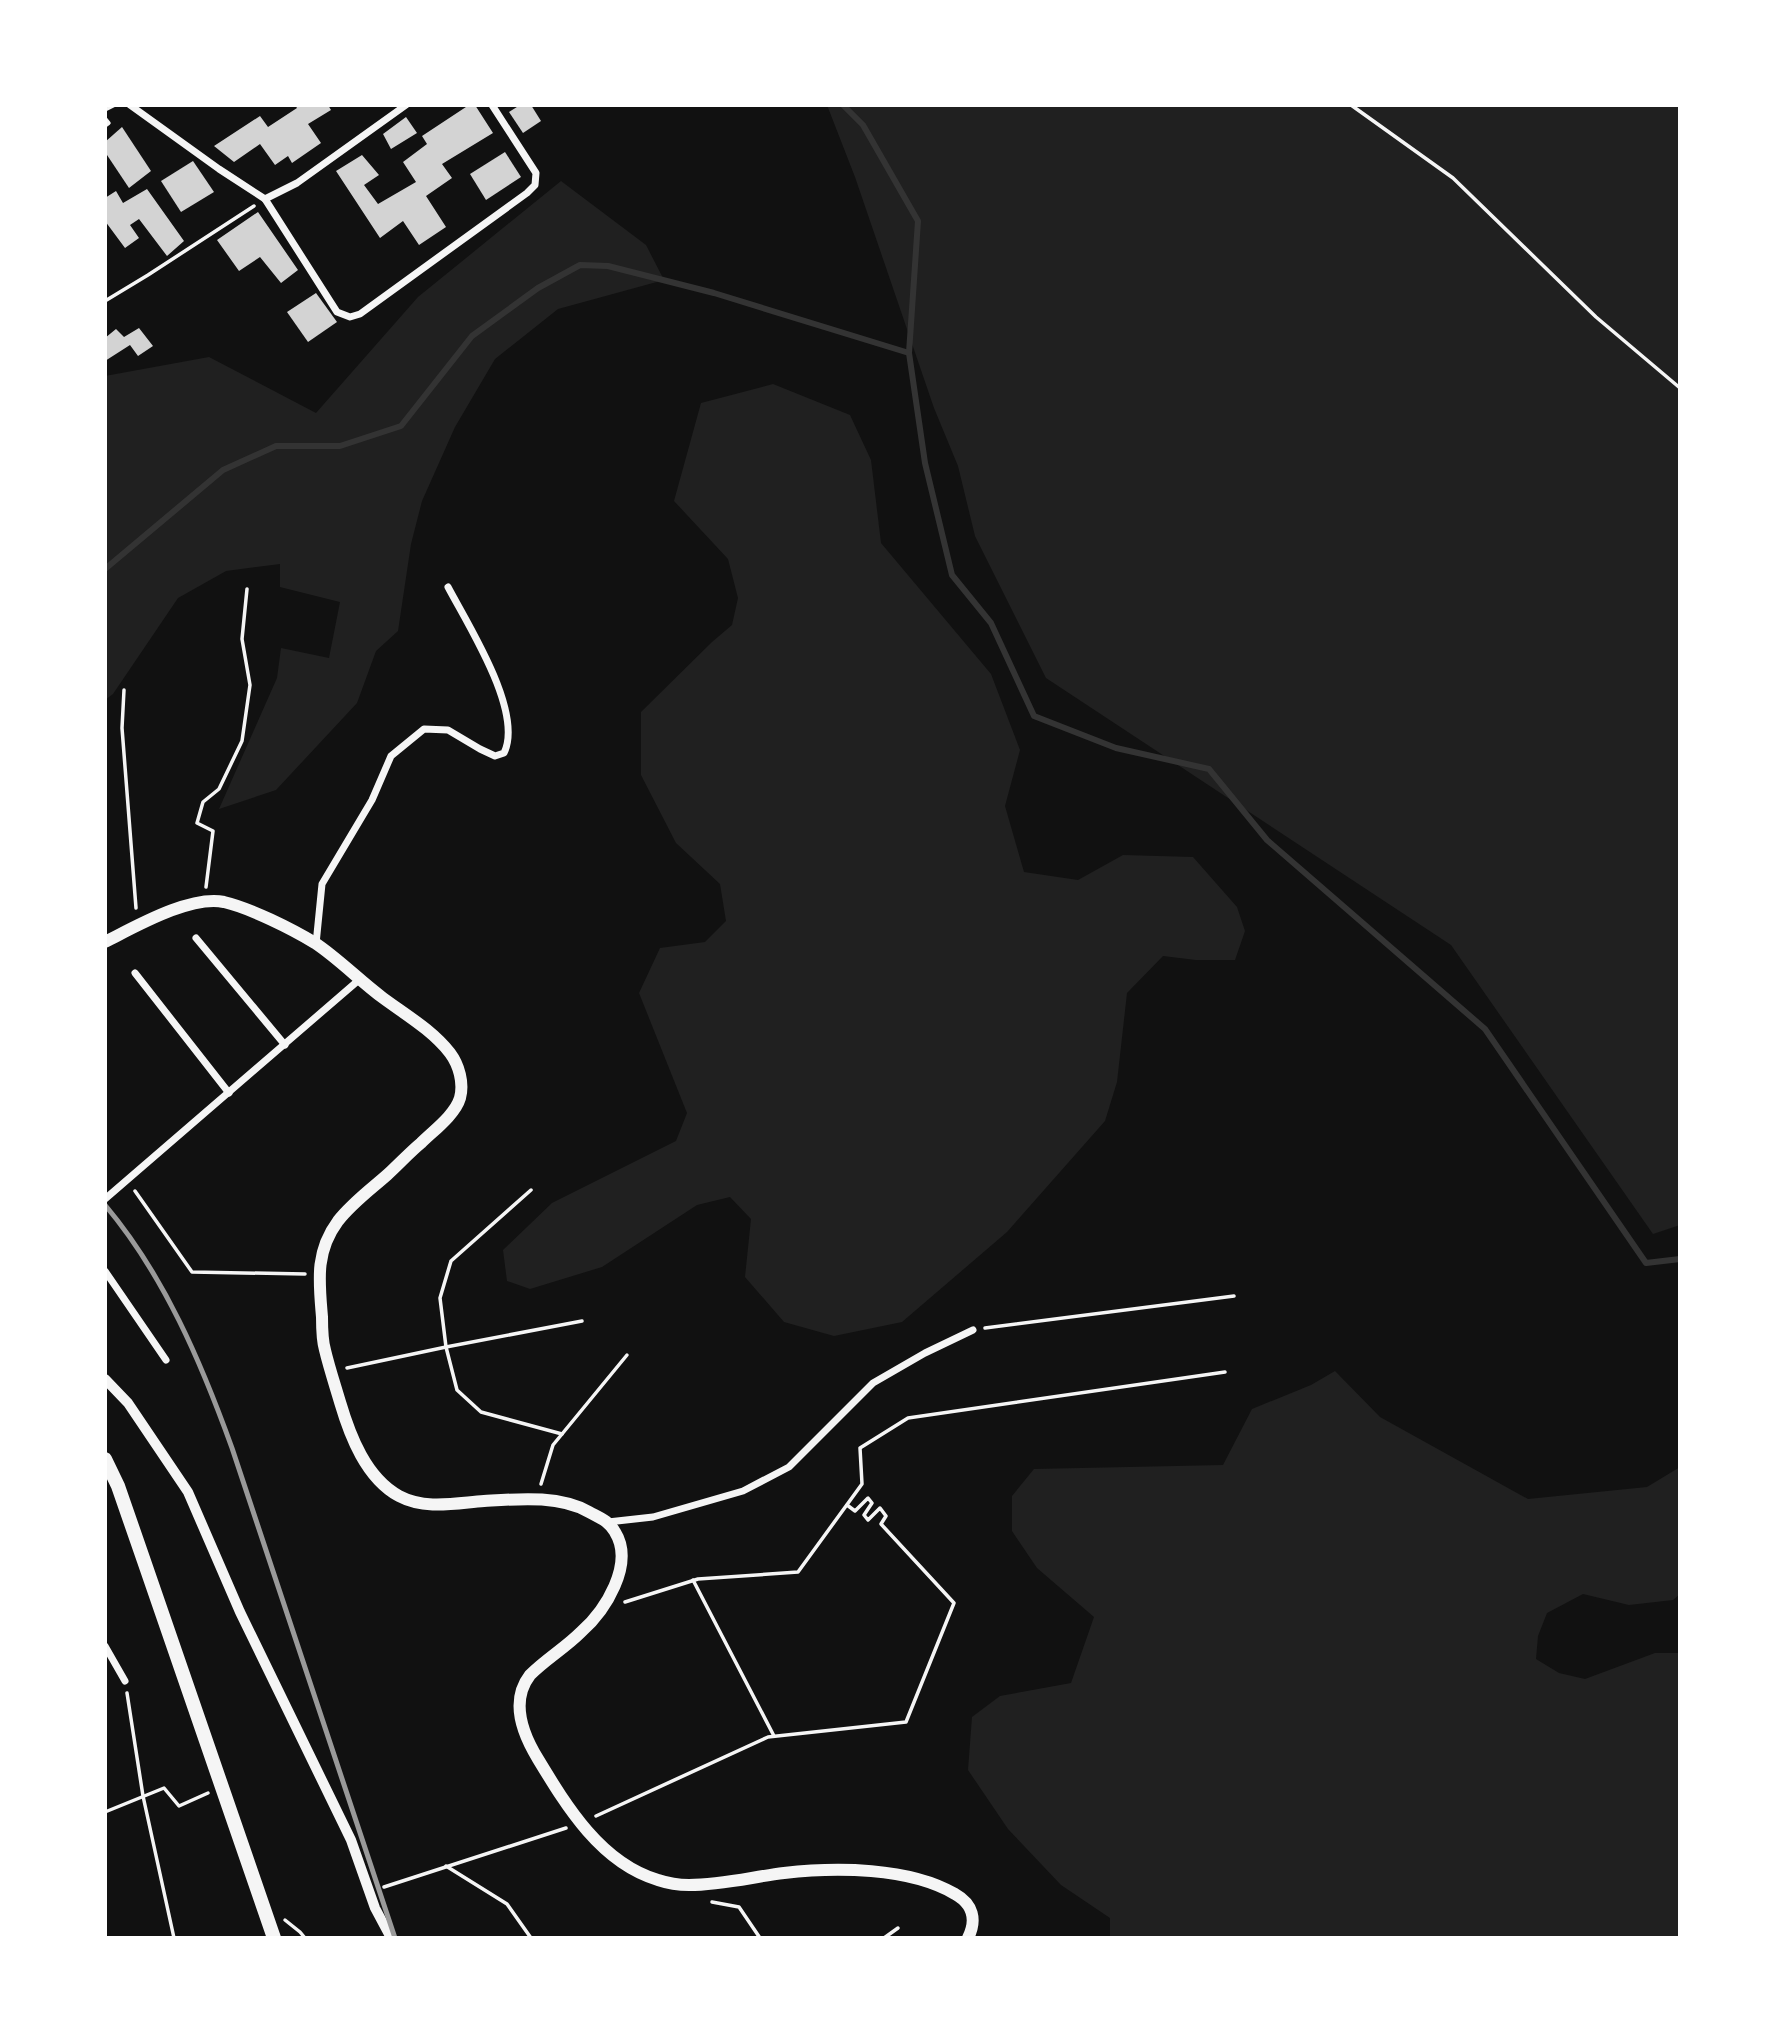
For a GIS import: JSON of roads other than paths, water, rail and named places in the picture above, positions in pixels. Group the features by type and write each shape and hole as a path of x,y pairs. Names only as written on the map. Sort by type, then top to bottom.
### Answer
{"highway":[{"path":"105,1459 122,1499 274,1938"}],"main road":[{"path":"105,942 176,908 205,902 223,902 262,916 316,944 421,1024 451,1054 459,1070 460,1099 448,1116 358,1199 336,1224 322,1251 318,1274 324,1348 343,1412 364,1462 380,1483 399,1496 421,1504 536,1500 582,1508 608,1522 618,1536 621,1565 615,1586 583,1631 530,1675 524,1684 519,1704 519,1716 533,1751 558,1793 593,1839 638,1873 659,1881 688,1885 784,1873 841,1870 909,1877 945,1888 967,1901 974,1920 968,1938"}],"street":[{"path":"130,105 265,199 337,312 350,317 360,314 535,185 536,173 492,105"},
{"path":"265,199 297,183 407,105"},
{"path":"316,944 322,884 372,800 391,756 424,729 448,730 495,756 504,753 508,743 507,715 499,686 448,587"},
{"path":"196,938 285,1045"},
{"path":"135,973 229,1093"},
{"path":"105,1199 360,979"},
{"path":"105,1271 166,1360"},
{"path":"608,1522 653,1517 743,1491 789,1467 873,1383 925,1353 973,1330"},
{"path":"105,1379 128,1403 188,1492 240,1612 351,1840 375,1908 391,1938"},
{"path":"105,1646 125,1681"}],"waterway":[{"path":"843,105 863,125 918,221 909,353 925,463 952,575 991,623 1034,716 1116,748 1209,769 1267,840 1485,1029 1646,1263 1680,1259"},
{"path":"105,569 223,470 276,446 340,446 401,426 472,336 538,288 580,265 608,266 714,293 909,353"}],"railway":[{"path":"105,1205 126,1232 163,1290 207,1384 232,1448 395,1938"}]}
